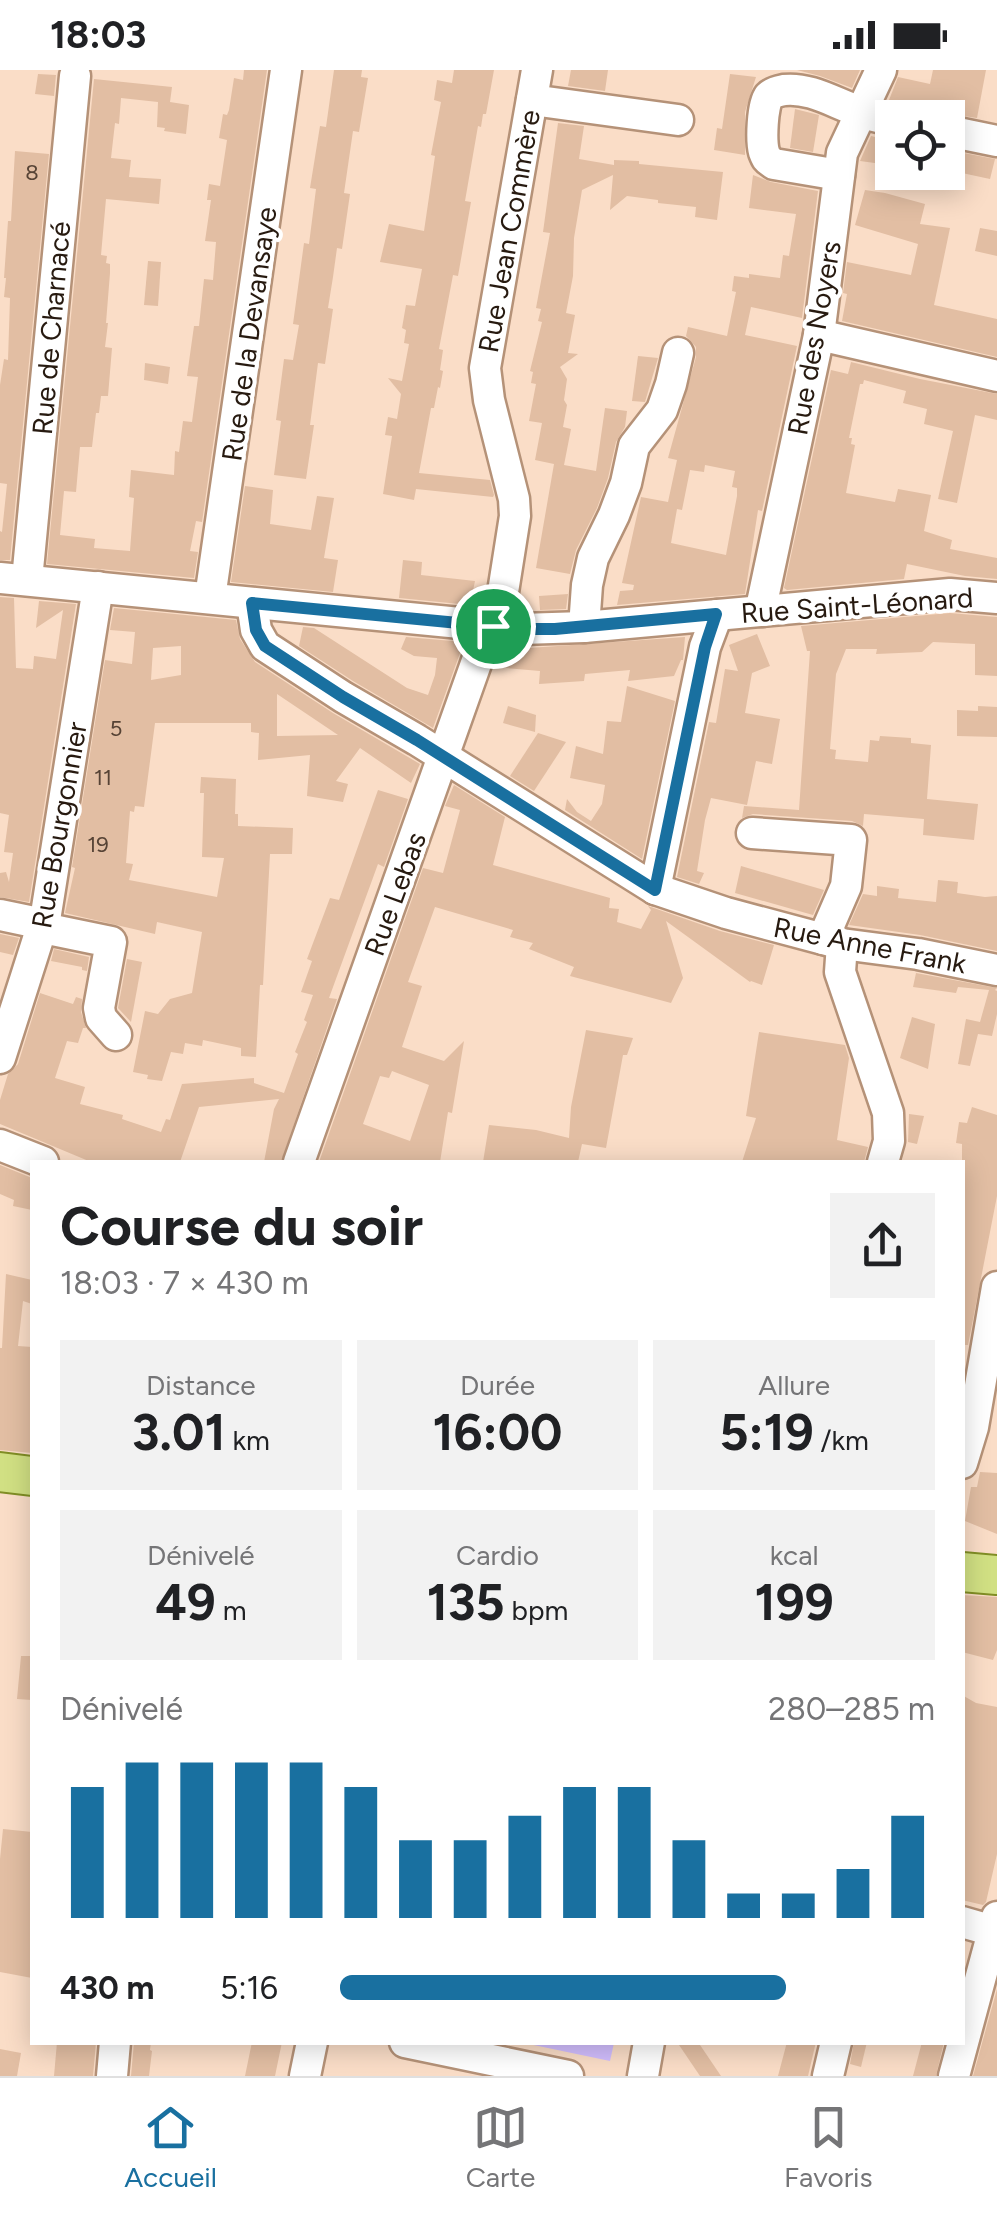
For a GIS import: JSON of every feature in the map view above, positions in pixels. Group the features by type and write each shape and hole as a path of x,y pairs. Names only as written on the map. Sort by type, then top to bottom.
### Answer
{"main road":[{"path":"0,1472 30,1476"},
{"path":"965,1572 997,1576"}],"street":[{"name":"Rue de la Devansaye","path":"210,598 286,70"},
{"name":"Rue des Noyers","path":"762,611 819,335 842,153 881,70"},
{"name":"Rue de Charnacé","path":"14,579 75,76"},
{"path":"534,85 678,120"},
{"name":"Rue Jean Commère","path":"493,626 500,610 515,516 485,368 534,85"},
{"path":"839,175 774,164 768,159 762,138 769,97 787,90 826,98 875,116"},
{"path":"965,134 997,140"},
{"path":"819,335 997,376"},
{"path":"584,627 588,572 626,484 634,446 662,410 678,352"},
{"name":"Rue Saint-Léonard","path":"14,579 555,629 950,594 997,598"},
{"name":"Rue Bourgonnier","path":"0,1058 24,922 86,672 98,587"},
{"name":"Rue Anne Frank","path":"252,603 256,630 265,646 655,890 832,942 997,970"},
{"path":"655,890 705,647 716,614"},
{"name":"Rue Lebas","path":"300,1160 484,641 493,626"},
{"path":"752,833 851,840 846,886 832,942 888,1113 889,1141 884,1160"},
{"path":"24,922 111,942 99,1008 101,1018 116,1035"},
{"path":"0,1145 37,1160"},
{"path":"965,1452 997,1288"},
{"path":"965,1922 996,1926 965,2037"},
{"path":"112,2076 115,2045"},
{"path":"304,2076 311,2045"},
{"path":"419,2045 568,2076"},
{"path":"642,2076 648,2045"},
{"path":"828,2076 835,2045"},
{"path":"954,2076 963,2045"}],"shaded area":[{"path":"534,2045 613,2045 610,2061"}],"building":[{"path":"244,70 267,70 202,522 196,521 190,551 198,552 194,578 47,564 94,79 172,87 170,102 189,105 186,134 157,127 158,102 121,98 111,158 131,160 129,177 161,179 159,204 106,199 101,255 107,256 106,263 110,264 105,347 112,348 108,396 101,396 92,447 80,447 76,492 64,491 60,535 95,539 94,548 130,551 134,498 129,497 131,470 174,475 183,421 192,422 198,377 187,376 194,326 199,326 204,279 213,280 216,242 205,241 211,200 207,200 209,184 220,186 227,140 219,138 223,114 227,115 229,110 234,78 243,80"},
{"path":"334,70 362,70 361,77 368,78 359,132 353,131 344,193 350,194 328,308 333,309 325,364 318,363 306,479 274,475 281,421 276,420 284,359 293,360 299,325 293,324 316,189 310,188 320,126 326,127"},
{"path":"454,70 494,70 486,114 481,127 478,126 465,201 471,202 458,276 453,275 439,349 443,350 443,371 431,408 419,473 490,480 494,495 416,489 414,500 383,494 392,436 385,435 388,417 397,419 401,394 388,378 402,381 409,344 404,343 406,330 402,328 406,305 415,306 422,269 380,262 389,224 424,231 441,102 434,100 437,80 452,83"},
{"path":"571,70 608,70 605,91 568,86"},
{"path":"797,70 860,70 852,88"},
{"path":"933,70 986,70 977,118 965,116 965,100 889,100 898,77 930,84"},
{"path":"38,74 56,75 54,96 35,94"},
{"path":"730,74 756,77 745,112 745,155 714,150 717,128 722,129"},
{"path":"795,109 819,115 813,152 790,148"},
{"path":"558,123 584,126 579,159 614,165 614,160 639,161 723,172 717,220 695,217 696,207 627,196 610,210 613,175 582,190 566,313 575,315 568,353 578,354 560,367 567,379 563,427 571,429 564,465 596,471 605,408 627,411 608,478 576,550 570,574 536,568 554,464 535,460 542,423 529,421 536,384 531,383 530,371 542,322 538,321 541,309 536,308 550,233 543,232"},
{"path":"871,136 875,137 875,163 860,161"},
{"path":"15,151 49,154 10,560 0,560 7,484 0,483 0,385 4,359 8,360 10,298 4,297 4,278"},
{"path":"965,153 995,159 990,179 965,174"},
{"path":"753,175 818,191 802,318 751,307 745,335 797,346 762,511 758,510 745,594 617,605 620,591 633,590 634,585 622,583 641,497 668,502 677,460 668,458 696,357 696,347 686,336 688,327 727,336 736,292 732,291 734,276 780,278 783,255 789,256 796,214 749,208","holes":["705,465 735,471 732,487 737,488 737,496 726,555 671,543 690,470 704,472"]},
{"path":"865,190 925,204 920,224 950,228 934,305 997,319 997,357 842,321 847,262 911,275 918,244 855,225"},
{"path":"980,228 997,231 997,256 975,251"},
{"path":"148,261 161,262 158,306 144,305"},
{"path":"638,356 658,358 645,402 632,401"},
{"path":"851,362 997,394 997,420 975,415 957,503 938,499 953,431 924,424 927,409 903,403 906,391 864,380 849,438 855,445 846,493 895,502 898,489 931,495 924,531 952,540 950,549 997,558 997,579 907,564 904,579 784,588 831,370 848,374"},
{"path":"145,363 170,367 168,384 144,380"},
{"path":"245,486 273,490 270,524 311,530 317,496 334,498 324,558 338,560 333,592 231,582"},
{"path":"403,560 422,562 421,575 475,581 470,605 399,598"},
{"path":"568,594 566,609 540,610 539,596"},
{"path":"0,597 14,598 16,668 33,669 34,656 56,659 63,610 36,628 39,601 76,604 29,902 0,897 0,873 6,872 9,882 13,853 4,852 9,815 0,813"},
{"path":"114,608 236,620 240,639 255,662 420,764 411,783 360,748 336,781 348,784 343,802 307,796 310,755 258,760 259,733 251,732 251,723 155,723 144,807 135,806 134,812 130,811 126,863 133,864 129,880 217,897 224,858 202,857 201,777 236,779 238,826 293,828 292,854 270,854 256,1057 241,1056 241,1048 203,1040 202,1046 185,1043 183,1054 171,1052 162,1081 133,1072 145,1011 158,1014 170,999 192,993 202,932 157,922 155,934 65,913 105,660 132,664 135,632 110,630","holes":["181,646 181,675 151,680 153,648","277,694 338,735 277,736"]},
{"path":"950,613 997,617 997,676 975,675 975,644 933,642 922,652 876,654 877,649 846,649 836,674 830,749 836,750 835,759 868,762 870,740 879,741 880,736 911,738 911,743 931,745 927,799 978,804 974,840 923,835 924,819 864,814 863,826 852,821 753,814 742,818 744,806 799,810 810,651 801,626"},
{"path":"303,627 314,628 407,688 428,695 437,658 414,656 401,649 406,637 464,642 433,728 299,646"},
{"path":"757,634 770,666 752,673 745,713 780,719 772,764 756,761 747,805 711,798 697,871 704,873 699,884 677,877 709,722 716,723 725,669 738,671 729,645"},
{"path":"685,637 683,660 674,676 628,681 630,670 585,674 584,681 539,684 540,671 495,667 501,650"},
{"path":"627,686 675,701 642,859 565,810 567,799 591,821 602,804 605,785 570,778 576,746 603,754 607,721 621,722"},
{"path":"508,706 536,715 535,732 503,723"},
{"path":"978,706 997,707 997,737 957,736 957,710 978,711"},
{"path":"538,733 566,742 534,791 510,776"},
{"path":"454,785 505,817 493,865 610,898 609,908 619,909 617,922 641,929 651,910 648,906 774,945 762,985 750,982 666,921 683,978 671,1003 570,976 574,967 529,949 533,943 510,937 513,930 435,907 408,982 422,986 402,1047 444,1061 464,1041 440,1160 320,1160 423,868 443,873 460,810 445,806","holes":["392,1071 429,1085 410,1141 363,1124 380,1076 389,1078"]},
{"path":"378,790 408,799 384,867 378,864 329,998 337,999 282,1160 264,1160 279,1099 199,1107 181,1160 86,1160 0,1124 0,1100 8,1074 18,1064 40,993 73,1004 76,997 82,999 86,1028 78,1043 67,1041 55,1078 85,1087 80,1104 123,1115 122,1119 161,1132 166,1119 170,1120 182,1084 254,1078 254,1083 284,1093 313,995 301,992 312,961 307,959 330,898 339,900"},
{"path":"741,866 824,890 813,915 735,893"},
{"path":"938,880 958,882 957,893 997,896 997,951 849,925 863,894 877,896 877,886 899,889 898,898 936,902"},
{"path":"0,934 19,938 13,955 0,952"},
{"path":"54,949 89,957 87,971 51,961"},
{"path":"127,959 142,962 131,1022 118,1008"},
{"path":"916,973 997,988 992,1036 978,1034 970,1066 958,1064 966,1019 980,1022 989,990 958,987 956,993 913,987"},
{"path":"912,1017 935,1024 928,1069 900,1058"},
{"path":"586,1030 633,1038 627,1055 623,1055 606,1148 582,1144 578,1160 483,1160 489,1125 569,1138"},
{"path":"759,1032 845,1045 849,1058 837,1140 868,1147 865,1160 743,1160 756,1118 746,1116"},
{"path":"972,1107 997,1115 997,1196 965,1345 965,1160 962,1144 956,1143 959,1122 967,1123"},
{"path":"909,1114 924,1116 917,1144 908,1142"},
{"path":"0,1165 30,1177 30,1210 13,1206 14,1200 0,1194"},
{"path":"6,1274 30,1280 30,1303 23,1301 18,1346 30,1347 30,1453 0,1450"},
{"path":"980,1472 997,1473 997,1534 965,1521 971,1487 977,1487"},
{"path":"965,1595 997,1597 997,1650 993,1660 965,1653"},
{"path":"21,1656 30,1656 30,1700 17,1699"},
{"path":"965,1697 997,1707 997,1854 983,1905 965,1901"},
{"path":"3,1829 30,1832 30,1978 0,1972"},
{"path":"997,1989 997,2076 973,2076"},
{"path":"57,2045 96,2045 93,2076 54,2076"},
{"path":"134,2045 151,2045 149,2076 131,2076"},
{"path":"251,2045 281,2045 275,2076 245,2076"},
{"path":"679,2045 700,2045 721,2076 700,2076"},
{"path":"786,2045 815,2045 808,2076 778,2076"},
{"path":"853,2045 866,2045 861,2067 850,2064"},
{"path":"921,2045 943,2045 936,2076 913,2076"},
{"path":"0,2049 21,2053 17,2076 0,2076"}],"route":[{"path":"252,603 493,626 555,629 716,614 705,647 655,890 265,646 256,630 252,603"}]}
